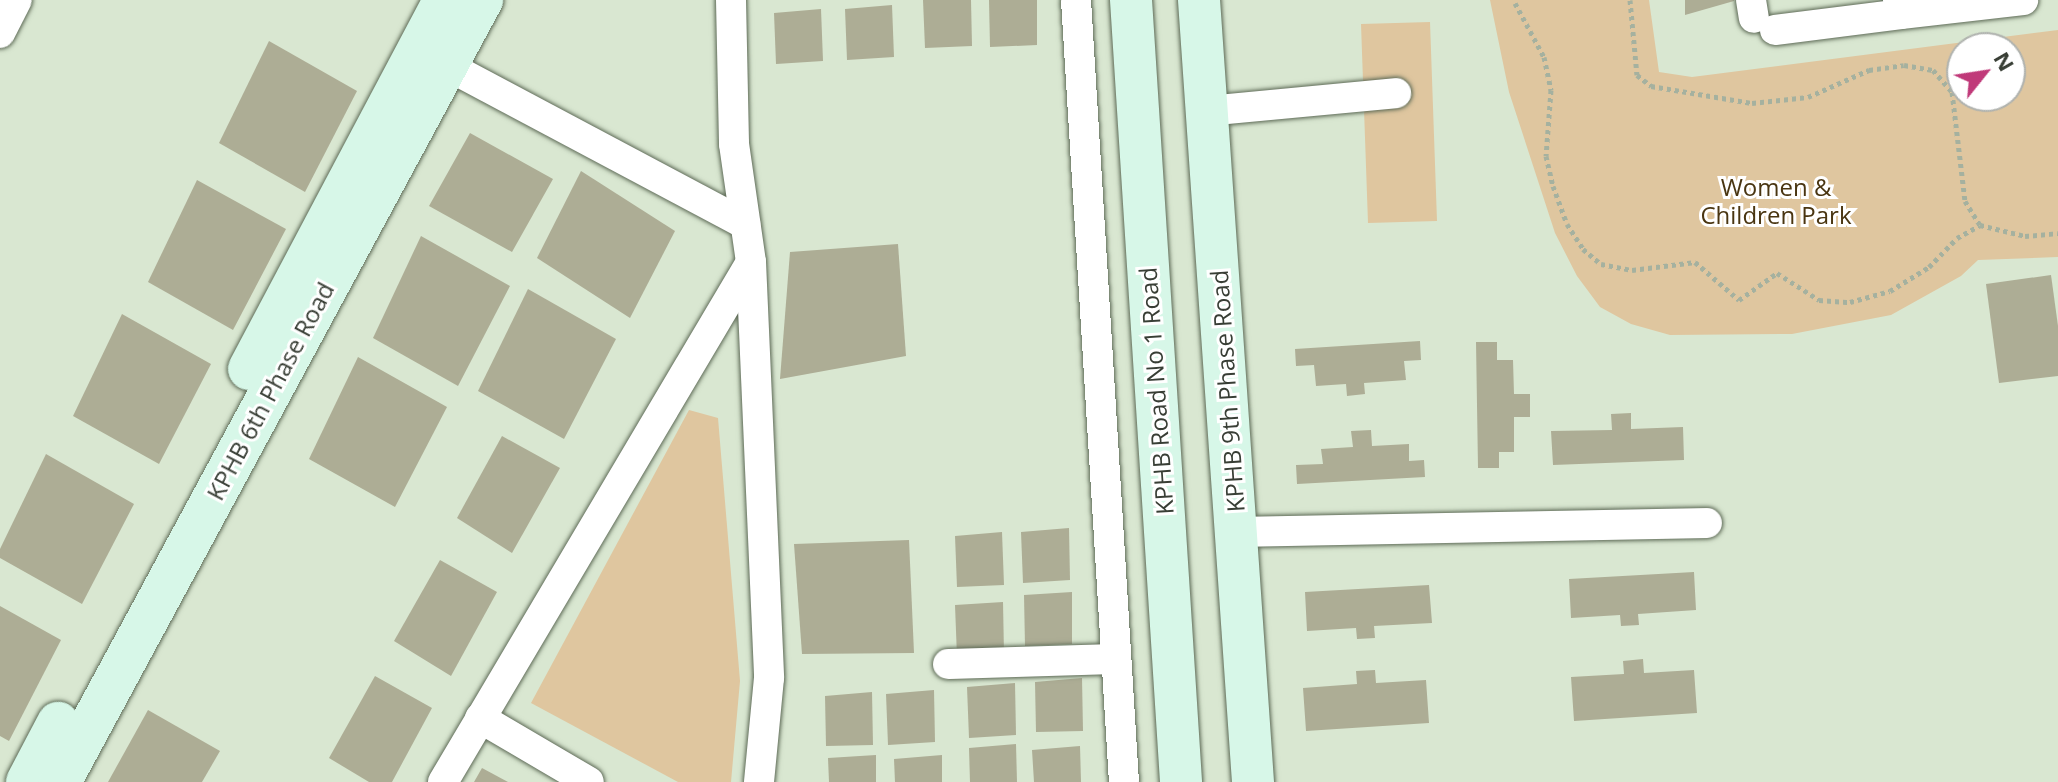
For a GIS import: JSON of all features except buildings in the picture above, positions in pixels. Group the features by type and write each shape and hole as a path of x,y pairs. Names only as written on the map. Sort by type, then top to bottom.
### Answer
{"street":[{"path":"0,33 17,0"},
{"name":"KPHB 6th Phase Road","path":"27,782 444,0"},
{"name":"KPHB 6th Phase Road","path":"60,782 482,0"},
{"path":"731,0 734,144 751,262 769,678 759,782"},
{"path":"1076,0 1124,782"},
{"name":"KPHB Road No 1 Road","path":"1131,0 1181,782"},
{"name":"KPHB 9th Phase Road","path":"1199,0 1253,782"},
{"path":"1760,16 2023,0"},
{"path":"446,65 745,224"},
{"path":"1207,111 1396,93"},
{"path":"443,782 751,262"},
{"path":"1237,532 1707,523"},
{"path":"948,664 1116,659"},
{"path":"480,718 589,782"}],"path":[{"path":"1630,0 1637,75 1651,86 1752,103 1808,97 1869,70 1904,65 1933,70 1952,92 1965,201 1980,225"},
{"path":"1515,1 1544,57 1551,90 1546,156 1553,186 1567,224 1583,249 1601,264 1632,270 1695,262 1739,300 1777,273 1819,300 1850,302 1890,291 1929,267 1957,238 1980,225 2025,236 2058,233"}],"green space":[{"name":"Women & Children Park","path":"1490,0 1649,0 1659,72 1692,77 1946,44 1946,112 2026,112 2026,34 2058,30 2058,257 1978,260 1961,276 1891,315 1792,334 1670,335 1631,324 1600,307 1577,276 1555,233 1509,92"},
{"path":"1430,22 1437,221 1368,223 1361,24"},
{"path":"689,410 718,418 740,681 731,782 678,782 531,703"}]}
